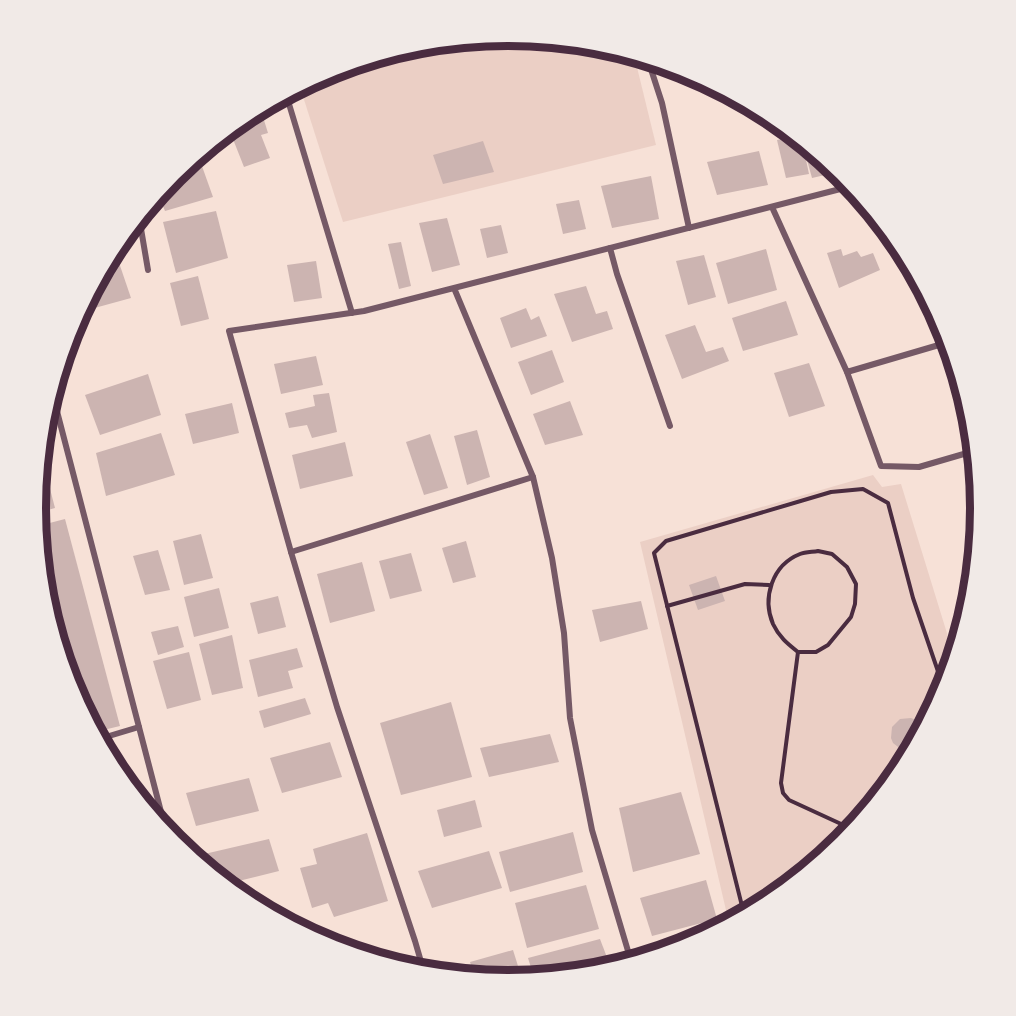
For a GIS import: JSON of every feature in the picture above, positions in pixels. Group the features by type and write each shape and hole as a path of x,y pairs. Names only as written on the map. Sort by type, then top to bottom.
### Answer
{"street":[{"path":"651,69 662,103 689,228"},
{"path":"288,102 352,313"},
{"path":"421,962 337,708 229,331 352,313 841,189"},
{"path":"772,207 847,372 881,466 919,467 967,453"},
{"path":"141,228 148,270"},
{"path":"610,248 670,426"},
{"path":"454,288 534,477 552,558 564,633 570,718 590,819 629,953"},
{"path":"847,372 939,345"},
{"path":"57,411 160,811"},
{"path":"291,552 534,477"},
{"path":"107,737 139,727"}],"path":[{"path":"742,906 654,553 666,541 831,492 863,489 888,503 913,598 939,673"},
{"path":"818,551 832,554 847,567 856,584 855,604 851,617 828,645 816,652 798,652 782,639 773,624 769,585 780,567 800,554 818,551"},
{"path":"667,606 745,584 769,585"},
{"path":"798,652 781,783 783,793 789,800 843,825"}],"shaded area":[{"path":"478,47 538,47 568,50 636,65 656,145 343,222 302,95 360,71 389,62 418,55"},
{"path":"873,475 882,487 901,484 950,641 922,712 908,739 874,789 855,812 812,855 764,892 727,914 640,542"}],"building":[{"path":"263,117 268,133 261,135 270,158 244,167 233,138"},
{"path":"784,138 805,155 809,174 786,178 777,140"},
{"path":"483,141 494,172 443,184 433,155"},
{"path":"759,151 768,185 717,195 707,162"},
{"path":"810,159 826,175 812,178 807,160"},
{"path":"201,164 213,197 165,211 162,203"},
{"path":"651,176 659,219 612,228 601,186"},
{"path":"579,200 586,229 563,234 556,204"},
{"path":"216,211 228,258 176,273 163,222"},
{"path":"447,218 460,265 432,272 419,223"},
{"path":"501,225 508,253 487,258 480,229"},
{"path":"401,242 411,286 399,289 388,244"},
{"path":"766,249 777,290 728,304 716,263"},
{"path":"841,249 843,256 857,251 861,257 873,253 880,270 839,288 827,253"},
{"path":"704,255 716,297 688,305 676,261"},
{"path":"118,261 131,298 92,309"},
{"path":"316,261 322,298 294,302 287,265"},
{"path":"198,276 209,319 181,326 170,283"},
{"path":"586,286 596,314 607,311 613,329 572,342 554,294"},
{"path":"786,301 798,335 743,351 732,318"},
{"path":"526,308 531,320 539,316 547,336 511,348 500,318"},
{"path":"695,325 706,352 723,347 729,361 682,379 665,335"},
{"path":"552,350 564,382 531,395 518,362"},
{"path":"316,356 323,385 281,394 274,364"},
{"path":"809,363 825,406 789,417 774,373"},
{"path":"148,374 161,415 100,435 85,395"},
{"path":"329,393 337,432 312,438 307,425 289,428 285,413 315,406 313,395"},
{"path":"570,401 583,435 545,445 533,414"},
{"path":"232,403 239,433 193,444 185,414"},
{"path":"477,430 490,477 467,485 454,436"},
{"path":"161,433 175,475 106,496 96,453"},
{"path":"430,434 448,488 424,495 406,442"},
{"path":"345,442 353,476 300,489 292,455"},
{"path":"49,485 55,508 46,510 46,508 47,486"},
{"path":"65,519 120,726 103,730 71,656 55,598 47,524"},
{"path":"201,534 213,578 184,585 173,541"},
{"path":"466,541 476,577 453,583 442,548"},
{"path":"158,550 170,590 145,595 133,556"},
{"path":"411,553 422,591 390,599 379,561"},
{"path":"362,562 375,611 330,623 317,574"},
{"path":"716,576 725,601 698,610 689,585"},
{"path":"219,588 229,628 194,637 184,597"},
{"path":"278,596 286,627 258,634 250,603"},
{"path":"641,601 648,629 600,642 592,610"},
{"path":"178,626 184,647 158,655 151,632"},
{"path":"232,635 243,688 212,695 199,644"},
{"path":"297,648 303,667 288,671 293,688 258,697 249,660"},
{"path":"189,652 201,700 167,709 153,661"},
{"path":"305,698 311,714 264,728 259,711"},
{"path":"451,702 472,777 401,795 380,723"},
{"path":"911,718 917,722 901,749 893,743 891,738 892,727 900,719"},
{"path":"550,734 559,762 489,777 480,748"},
{"path":"330,742 342,777 282,793 270,758"},
{"path":"249,778 259,811 196,826 186,793"},
{"path":"681,792 700,854 633,872 619,808"},
{"path":"475,800 482,827 444,837 437,810"},
{"path":"573,832 583,872 510,892 499,852"},
{"path":"367,833 388,901 334,917 328,903 312,908 300,868 317,864 313,849"},
{"path":"269,839 279,871 237,881 203,854"},
{"path":"489,851 502,888 432,908 418,871"},
{"path":"706,880 717,919 652,936 640,898"},
{"path":"586,885 599,929 527,948 515,903"},
{"path":"600,939 607,959 568,966 532,969 528,958"},
{"path":"513,950 519,970 472,968 470,962"}]}
